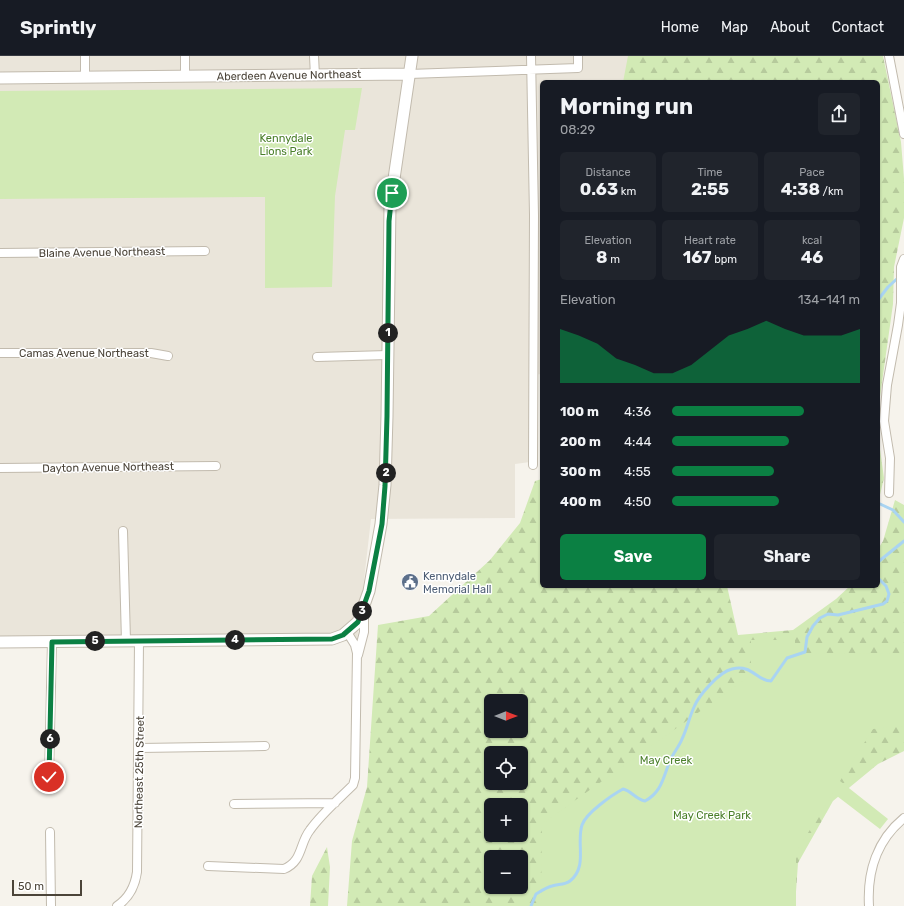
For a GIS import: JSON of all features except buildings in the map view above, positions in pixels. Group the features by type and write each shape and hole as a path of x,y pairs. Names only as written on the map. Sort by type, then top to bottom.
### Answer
{"street":[{"path":"84,56 85,77"},
{"path":"185,56 185,76"},
{"path":"314,56 314,76"},
{"path":"0,642 327,639 338,637 347,632 358,622 364,605 376,555 384,506 390,206 412,56"},
{"path":"531,56 538,215 538,367 533,464"},
{"name":"Aberdeen Avenue Northeast","path":"0,78 314,76 531,70 578,68 578,56"},
{"path":"889,56 904,134"},
{"name":"Blaine Avenue Northeast","path":"0,253 205,251"},
{"path":"889,493 890,458 884,421 887,384 898,326 903,263"},
{"name":"Camas Avenue Northeast","path":"0,353 151,353 168,356"},
{"path":"317,356 388,355"},
{"name":"Dayton Avenue Northeast","path":"0,468 216,466"},
{"path":"123,532 126,641"},
{"path":"356,660 364,632 364,605"},
{"path":"208,866 284,869 293,866 298,859 304,840 310,830 353,785 355,778 356,649 347,632"},
{"name":"Northeast 25th Street","path":"117,906 124,901 135,882 137,872 140,748 140,641"},
{"path":"49,777 52,642"},
{"path":"140,748 265,746"},
{"path":"234,804 335,803"},
{"path":"869,906 870,872 876,855 891,829 904,818"},
{"path":"50,832 51,906"}],"shaded area":[{"path":"0,56 631,56 628,80 540,80 540,374 531,375 530,462 515,464 515,518 371,519 357,641 0,644"}],"green space":[{"path":"628,56 883,56 901,142 904,179 904,218 894,267 893,304 880,397 880,80 623,80"},
{"name":"Kennydale Lions Park","path":"362,88 355,130 345,130 335,196 332,287 265,288 265,197 0,199 0,91"},
{"path":"880,449 884,478 880,495"},
{"name":"May Creek","path":"540,480 540,588 727,588 738,635 793,630 836,599 848,588 880,588 880,546 883,541 895,500 904,505 904,751 878,764 833,801 798,863 795,906 347,906 352,841 367,787 378,625 429,616 490,560 520,523 535,481"},
{"name":"May Creek Park","path":"751,640 795,640 795,653 904,654 904,726 873,729 840,781 888,819 880,829 833,793 796,852 796,906 541,906 542,824 751,675"},
{"path":"327,847 330,867 328,906 310,906 312,876"}],"waterway":[{"name":"May Creek","path":"880,297 888,287 899,277"},
{"name":"May Creek","path":"880,504 893,510 904,522"},
{"name":"May Creek","path":"880,560 904,541"},
{"name":"May Creek","path":"531,906 536,894 544,889 570,881 579,869 580,832 584,820 594,810 623,789 645,801 659,789 671,758 681,742 692,711 705,690 716,679 727,671 739,668 750,671 766,680 771,681 787,658 805,652 807,637 813,626 820,618 828,614 838,615 883,604 887,601 889,594 886,586 880,580"}],"place":[{"name":"Kennydale Memorial Hall","path":"410,582"}],"route":[{"path":"49,777 52,642 332,639 343,635 353,628 358,622 369,591 382,524 385,486 387,416 389,221 392,193"}]}
